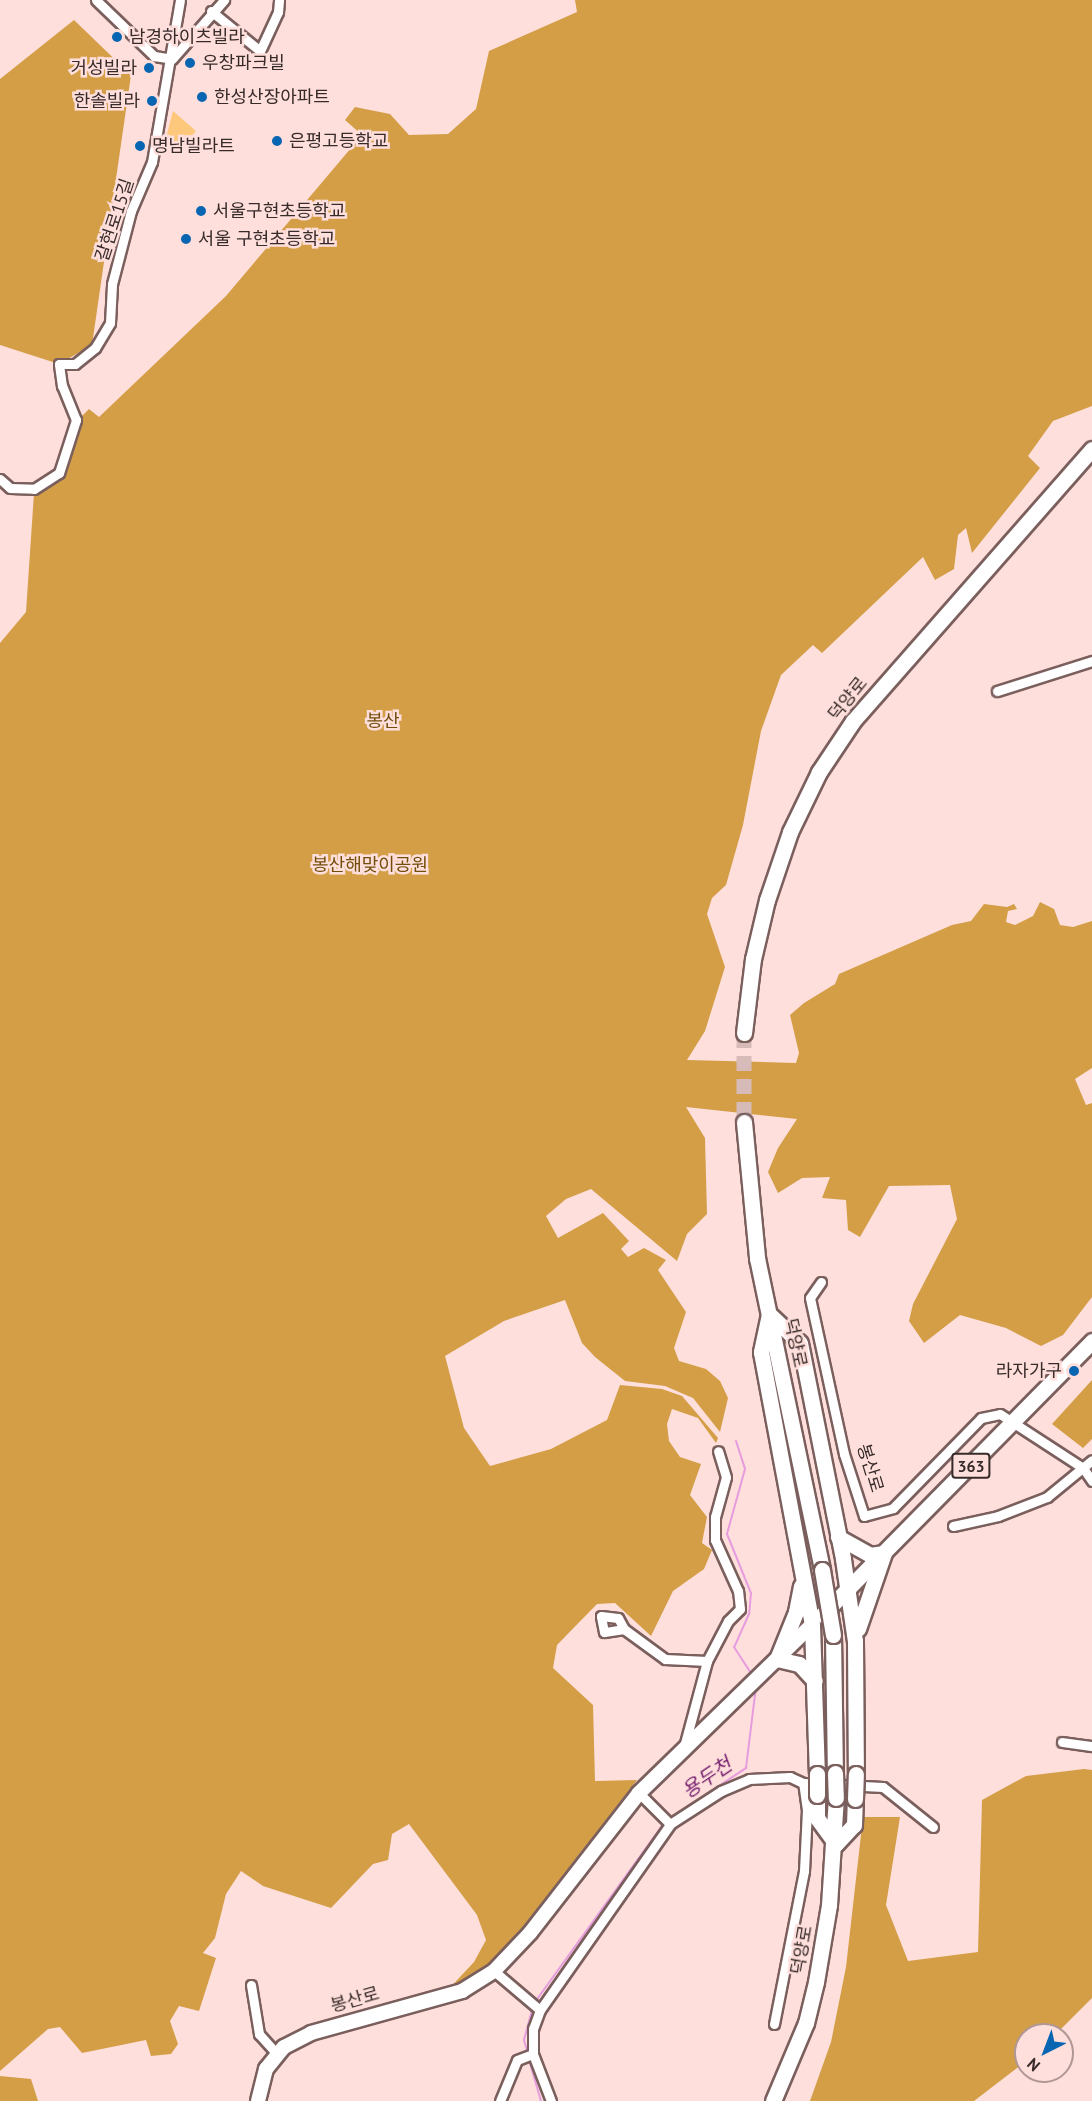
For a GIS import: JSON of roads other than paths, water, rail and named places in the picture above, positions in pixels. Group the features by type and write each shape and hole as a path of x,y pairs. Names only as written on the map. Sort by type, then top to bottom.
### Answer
{"main road":[{"name":"덕양로","path":"744,1033 753,959 767,900 790,832 819,772 853,721 1092,449"},
{"name":"덕양로","path":"744,1122 757,1258 822,1570 833,1635 836,1844 816,1983 806,2023 773,2101"},
{"path":"769,1314 800,1343 848,1589 855,1641 854,1825 836,1844 817,1818 812,1625 761,1352 769,1314"},
{"name":"363","path":"777,1659 1092,1341"},
{"path":"838,1537 870,1555 884,1553 855,1641"},
{"path":"801,1569 796,1612 777,1659 799,1664 815,1681"},
{"name":"봉산로","path":"258,2101 266,2070 284,2047 311,2033 462,1990 494,1971 530,1933 639,1793 777,1659"}],"street":[{"name":"갈현로15길","path":"0,479 10,488 34,489 58,472 76,420 62,386 59,364 75,364 88,353 110,323 112,284 131,211 152,162 172,59 180,0"},
{"path":"92,2 154,56 172,59 211,11 224,0"},
{"path":"211,11 260,51 278,12 279,0"},
{"path":"997,691 1092,661"},
{"name":"봉산로","path":"821,1282 810,1298 844,1454 864,1516 893,1508 981,1418 1000,1414 1083,1468 1092,1481"},
{"name":"봉산로","path":"684,1747 707,1661 728,1621 740,1609 738,1591 715,1540 716,1517 726,1477 718,1451"},
{"path":"953,1526 998,1516 1047,1497 1092,1460"},
{"path":"624,1629 665,1659 707,1661"},
{"path":"1062,1742 1092,1746"},
{"path":"551,2101 533,2054 533,2029 540,2010 670,1824 749,1779 790,1778 803,1783 883,1787 933,1827"},
{"path":"774,2024 804,1871 807,1810 803,1783"},
{"path":"639,1793 670,1824"},
{"path":"494,1971 540,2010"},
{"path":"251,1985 259,2034 278,2055"},
{"path":"500,2101 517,2060 533,2054"}],"waterway":[{"name":"용두천","path":"736,1441 745,1469 727,1534 751,1593 749,1614 734,1647 752,1675"},
{"name":"용두천","path":"687,1807 746,1768 756,1687"},
{"name":"용두천","path":"535,2002 665,1822"},
{"name":"용두천","path":"528,2054 524,2040 533,2007"},
{"name":"용두천","path":"529,2060 541,2101"}],"tunnel":[{"path":"744,1033 744,1122"}],"place":[{"name":"남경하이츠빌라","path":"117,37"},
{"name":"우창파크빌","path":"190,63"},
{"name":"거성빌라","path":"149,68"},
{"name":"한성산장아파트","path":"202,97"},
{"name":"한솔빌라","path":"152,101"},
{"name":"은평고등학교","path":"277,141"},
{"name":"명남빌라트","path":"140,146"},
{"name":"서울구현초등학교","path":"201,211"},
{"name":"서울 구현초등학교","path":"186,239"},
{"name":"라자가구","path":"1074,1371"}],"park label":[{"name":"봉산","path":"383,721"},
{"name":"봉산해맞이공원","path":"370,865"}]}
